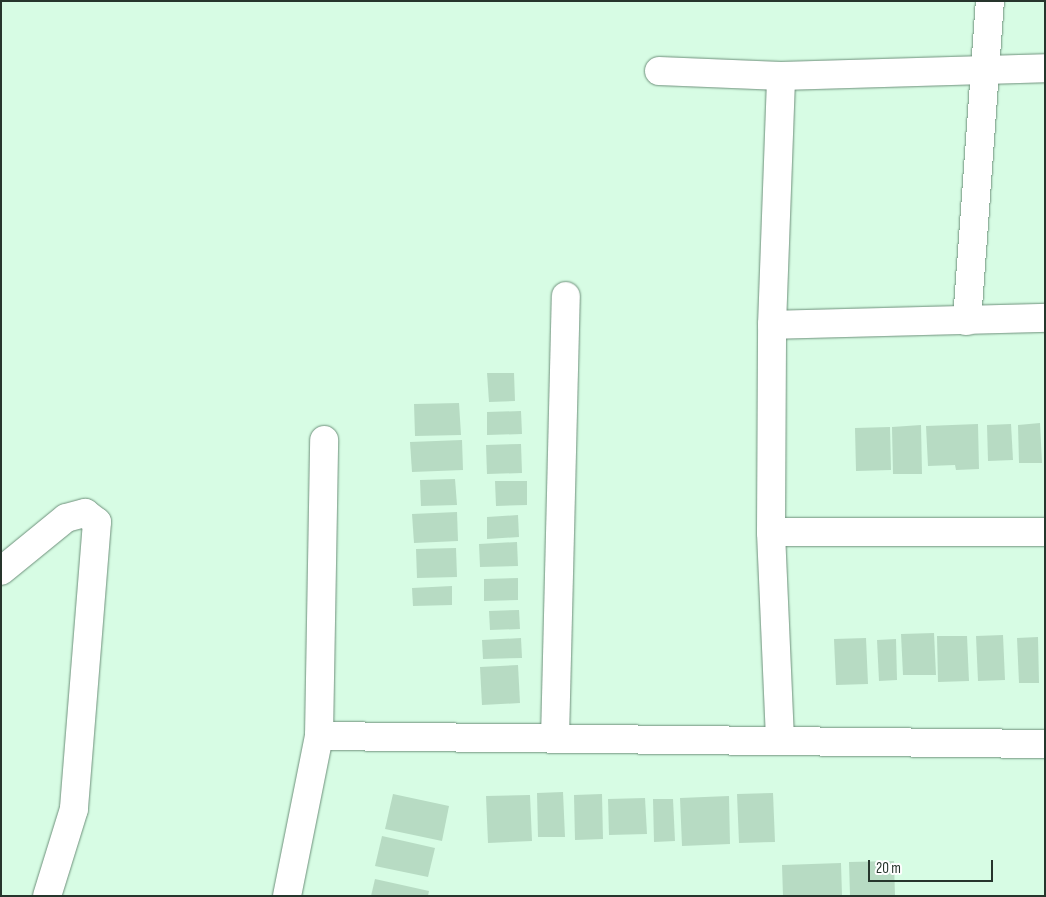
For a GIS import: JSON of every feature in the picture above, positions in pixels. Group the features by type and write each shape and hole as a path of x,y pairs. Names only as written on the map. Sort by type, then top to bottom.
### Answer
{"street":[{"path":"967,321 990,1"},
{"path":"659,71 781,76 1045,68"},
{"path":"780,739 771,532 772,325 781,76"},
{"path":"555,738 566,296"},
{"path":"772,325 1045,318"},
{"path":"287,896 319,736 324,440"},
{"path":"1,571 66,518 85,513 97,522 74,809 47,896"},
{"path":"771,532 1045,532"},
{"path":"319,736 780,739 1045,744"}],"building":[{"path":"487,373 514,373 515,401 489,402"},
{"path":"459,403 461,435 415,436 414,404"},
{"path":"521,411 522,434 487,435 487,412"},
{"path":"1040,423 1042,463 1019,463 1018,425"},
{"path":"978,424 979,469 956,470 955,465 928,466 926,426"},
{"path":"1011,424 1013,460 988,461 987,425"},
{"path":"921,425 922,474 893,474 892,427"},
{"path":"890,427 891,470 856,471 855,428"},
{"path":"462,440 463,470 412,472 410,442"},
{"path":"521,444 522,473 487,474 486,445"},
{"path":"455,479 457,505 421,506 420,480"},
{"path":"495,481 527,481 527,505 496,506"},
{"path":"457,512 458,541 414,543 412,514"},
{"path":"518,515 519,537 487,539 487,517"},
{"path":"517,542 518,566 480,567 479,544"},
{"path":"456,548 457,577 417,578 416,549"},
{"path":"518,578 518,600 484,601 484,579"},
{"path":"452,586 452,605 413,606 412,588"},
{"path":"519,610 520,629 490,630 489,611"},
{"path":"934,633 936,675 903,675 901,634"},
{"path":"1003,635 1005,680 978,681 976,636"},
{"path":"937,636 967,636 969,681 938,682"},
{"path":"1038,637 1039,683 1019,683 1017,638"},
{"path":"521,638 522,658 483,659 482,640"},
{"path":"866,638 868,684 836,685 834,639"},
{"path":"896,639 897,680 879,681 877,640"},
{"path":"518,665 520,703 482,705 480,667"},
{"path":"563,792 565,837 538,837 537,793"},
{"path":"773,793 775,842 739,843 737,794"},
{"path":"393,794 449,806 442,841 385,829"},
{"path":"602,794 603,839 575,840 574,795"},
{"path":"530,795 532,841 488,843 486,796"},
{"path":"729,796 730,844 682,846 680,798"},
{"path":"645,798 647,834 609,835 608,799"},
{"path":"653,799 673,799 675,841 654,842"},
{"path":"382,836 435,848 428,877 375,866"},
{"path":"894,861 895,896 850,896 849,862"},
{"path":"841,863 842,896 783,896 782,865"},
{"path":"375,879 429,891 428,896 371,896"}]}
